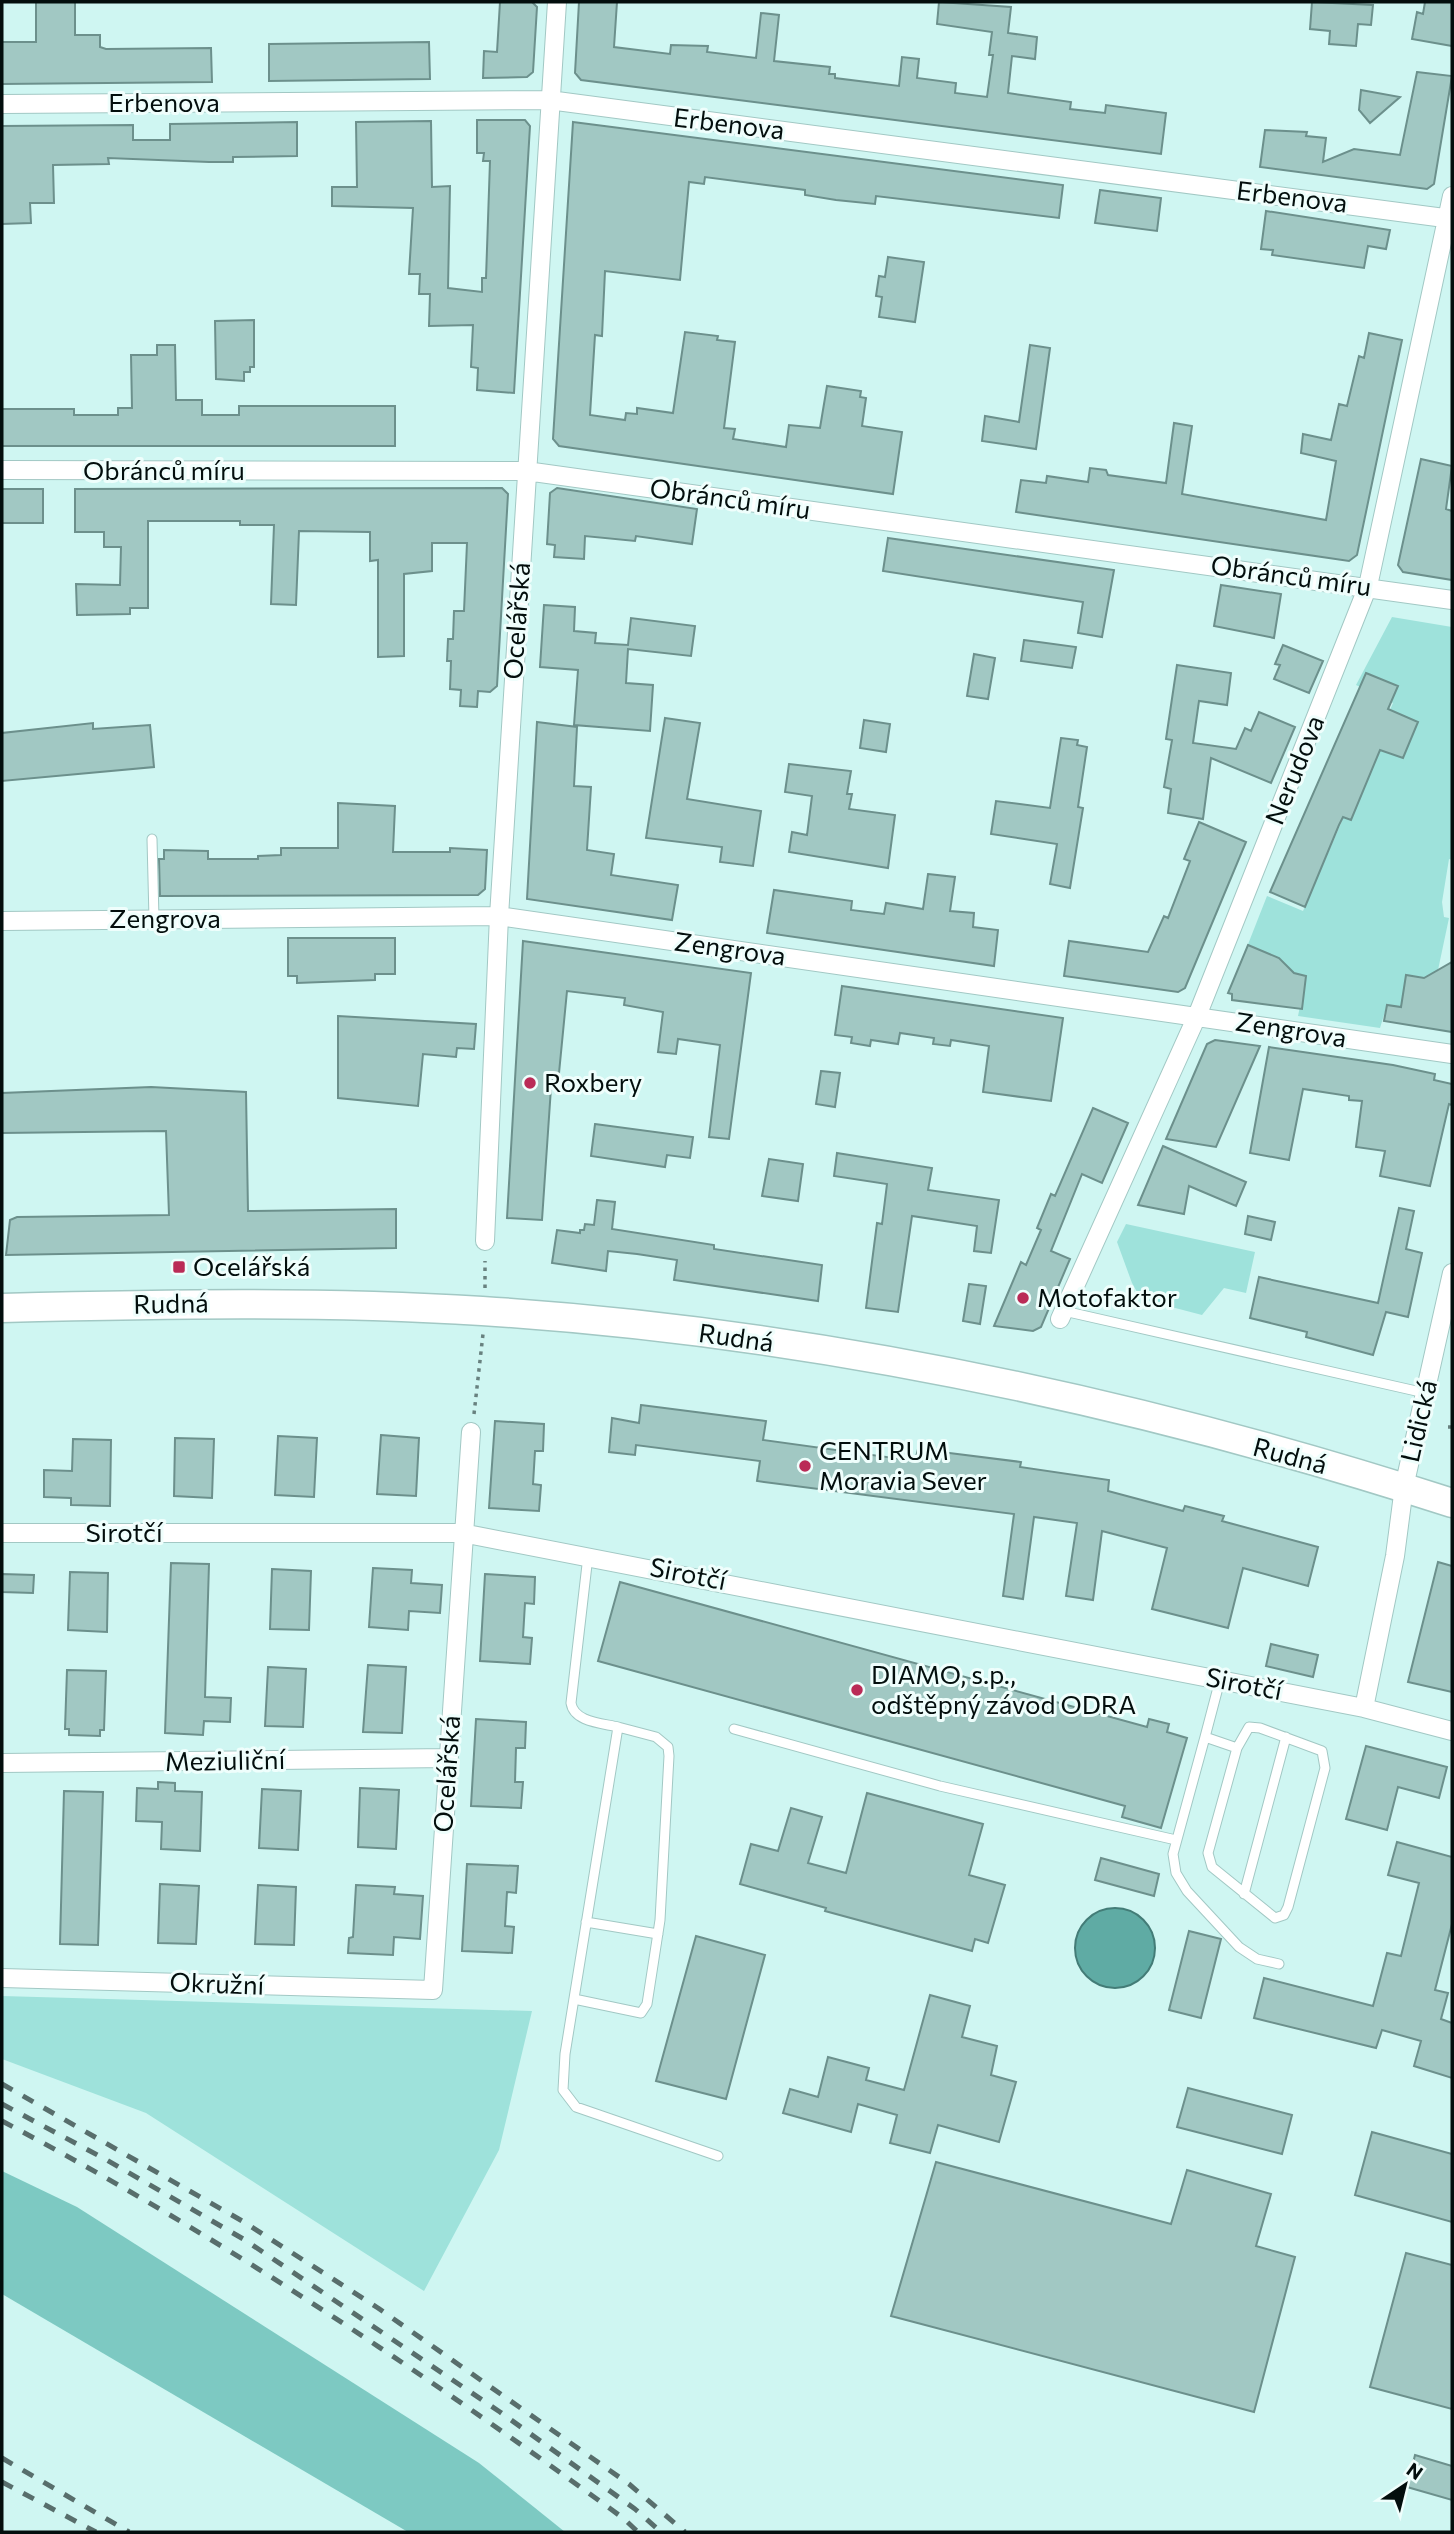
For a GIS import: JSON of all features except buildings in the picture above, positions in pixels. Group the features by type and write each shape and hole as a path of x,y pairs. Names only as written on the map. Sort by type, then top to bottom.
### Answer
{"main road":[{"name":"Rudná","path":"2,1308 200,1303 356,1305 485,1311 676,1329 983,1379 1178,1425 1452,1503"}],"street":[{"name":"Ocelářská","path":"485,1241 499,916 557,2"},
{"name":"Erbenova","path":"2,104 549,100 1450,218"},
{"name":"Nerudova","path":"1062,1315 1197,1016 1368,586 1450,218 1452,196"},
{"name":"Obránců míru","path":"2,470 526,471 1368,586 1452,600"},
{"name":"Zengrova","path":"2,921 499,916 1452,1055"},
{"name":"Lidická","path":"1364,1708 1395,1556 1404,1488 1450,1294 1452,1273"},
{"name":"Ocelářská","path":"433,1990 471,1432"},
{"name":"Sirotčí","path":"2,1533 463,1533 1220,1679 1364,1708 1452,1731"},
{"name":"Meziuliční","path":"2,1763 448,1758"},
{"name":"Okružní","path":"2,1978 433,1990"}],"lane":[{"path":"152,839 154,919"},
{"path":"1062,1315 1425,1393"},
{"path":"574,1999 641,2013 647,2004 657,1934 668,1747 656,1737 579,1717 572,1711 570,1703 588,1555"},
{"path":"1220,1679 1176,1840 1173,1854 1176,1873 1187,1891 1244,1952 1257,1959 1279,1964"},
{"path":"618,1727 565,2054 563,2090 576,2107 718,2156"},
{"path":"1249,1727 1322,1751 1325,1768 1288,1907 1284,1915 1275,1918 1212,1867 1208,1853 1237,1748 1249,1727"},
{"path":"734,1729 940,1786 1176,1840"},
{"path":"1205,1737 1237,1748"},
{"path":"1244,1894 1286,1738"},
{"path":"586,1922 657,1934"}],"shaded area":[{"path":"1392,617 1452,627 1452,860 1449,859 1442,902 1444,917 1449,918 1438,970 1424,978 1406,975 1401,1007 1387,1005 1380,1028 1298,1016 1305,982 1243,957 1267,896 1303,911 1393,703 1356,685"},
{"path":"1126,1224 1255,1252 1246,1293 1224,1288 1202,1315 1141,1299 1117,1242"},
{"path":"1115,1908 1130,1911 1143,1920 1152,1933 1155,1948 1152,1963 1143,1976 1130,1985 1115,1988 1100,1985 1087,1976 1078,1963 1075,1948 1078,1933 1087,1920 1100,1911"},
{"path":"2,1996 532,2011 499,2150 424,2291 146,2113 2,2059"},
{"path":"2,2171 77,2207 479,2463 565,2532 408,2532 2,2294"}],"railway":[{"path":"2,2084 244,2222 378,2308 629,2484 685,2532"},
{"path":"2,2104 105,2159 245,2240 500,2412 635,2509 661,2532"},
{"path":"2,2121 163,2211 320,2308 473,2411 623,2518 638,2532"},
{"path":"2,2458 129,2532"},
{"path":"2,2482 96,2532"}],"place":[{"name":"Roxbery","path":"530,1083"},
{"name":"Ocelářská","path":"179,1267"},
{"name":"Motofaktor","path":"1023,1298"},
{"name":"CENTRUM Moravia Sever","path":"805,1466"},
{"name":"DIAMO, s.p., odštěpný závod ODRA","path":"857,1690"}]}
